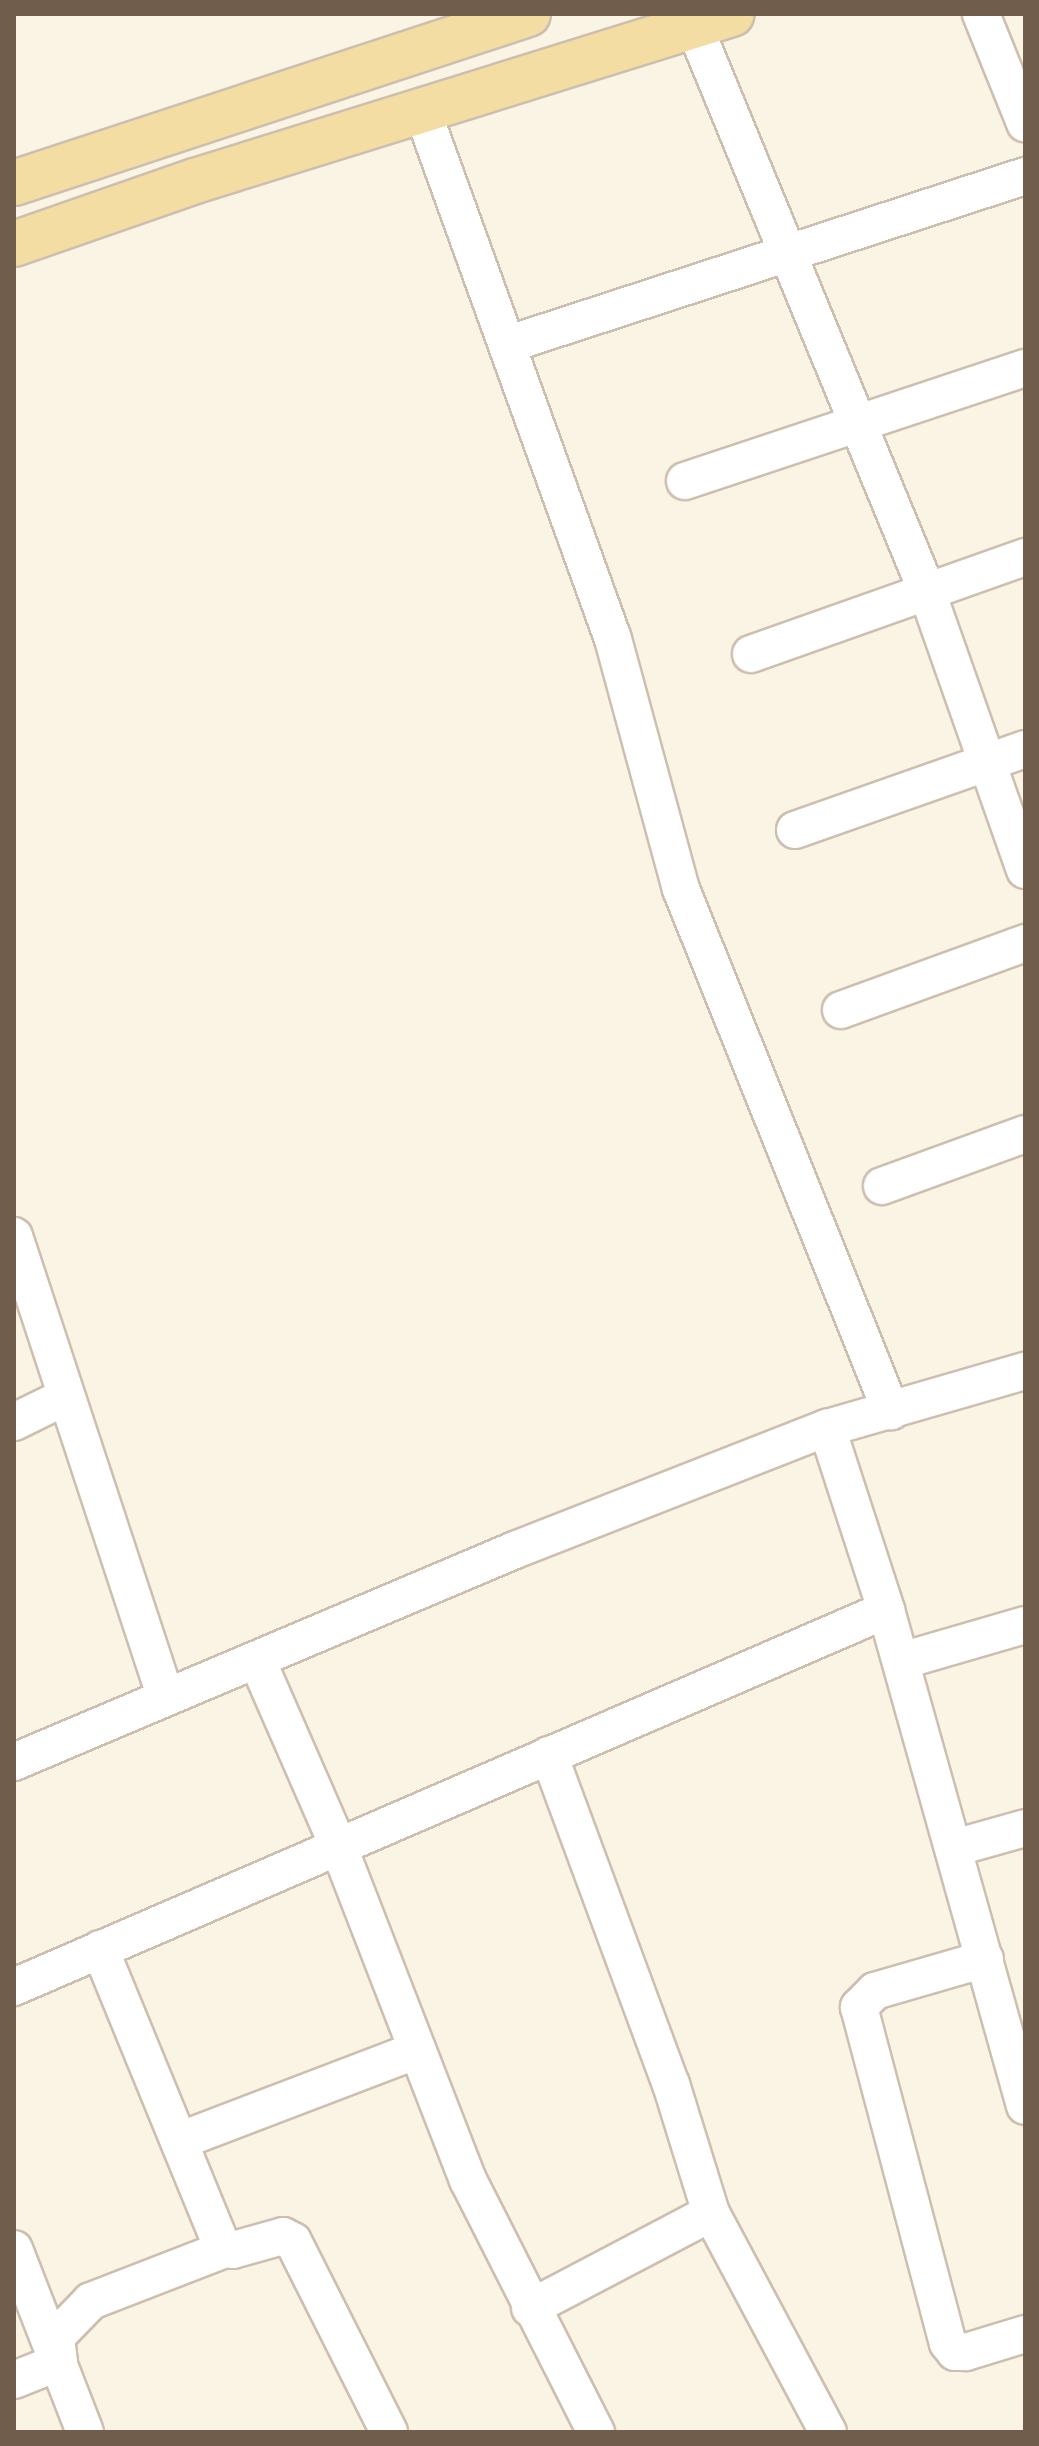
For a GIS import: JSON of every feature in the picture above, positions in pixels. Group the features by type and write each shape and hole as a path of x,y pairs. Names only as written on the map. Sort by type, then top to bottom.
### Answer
{"main road":[{"path":"14,183 528,14"},
{"path":"14,244 422,110 713,20"}],"street":[{"path":"981,14 1025,123"},
{"path":"713,20 787,251 926,589 1025,870"},
{"path":"422,110 613,639 681,889 891,1411"},
{"path":"509,344 1025,176"},
{"path":"685,481 1025,368"},
{"path":"751,654 926,589 1025,557"},
{"path":"795,830 1025,749"},
{"path":"841,1010 1025,943"},
{"path":"882,1186 1025,1134"},
{"path":"14,1236 166,1698"},
{"path":"14,1762 515,1550 827,1428 1025,1371"},
{"path":"14,1422 65,1397"},
{"path":"827,1428 886,1610 985,1959 1016,2034 1025,2106"},
{"path":"14,1987 886,1610"},
{"path":"901,1661 1025,1625"},
{"path":"257,1660 338,1845 468,2180 530,2308 596,2432"},
{"path":"549,1755 671,2084 711,2213 828,2432"},
{"path":"954,1848 1025,1828"},
{"path":"100,1949 225,2249"},
{"path":"985,1959 875,1991 859,2007 948,2343 955,2352 966,2352 1025,2334"},
{"path":"179,2141 417,2050"},
{"path":"530,2308 711,2213"},
{"path":"59,2362 56,2337 91,2301 225,2249 290,2237 389,2432"},
{"path":"14,2249 85,2432"},
{"path":"14,2380 59,2362"}]}
